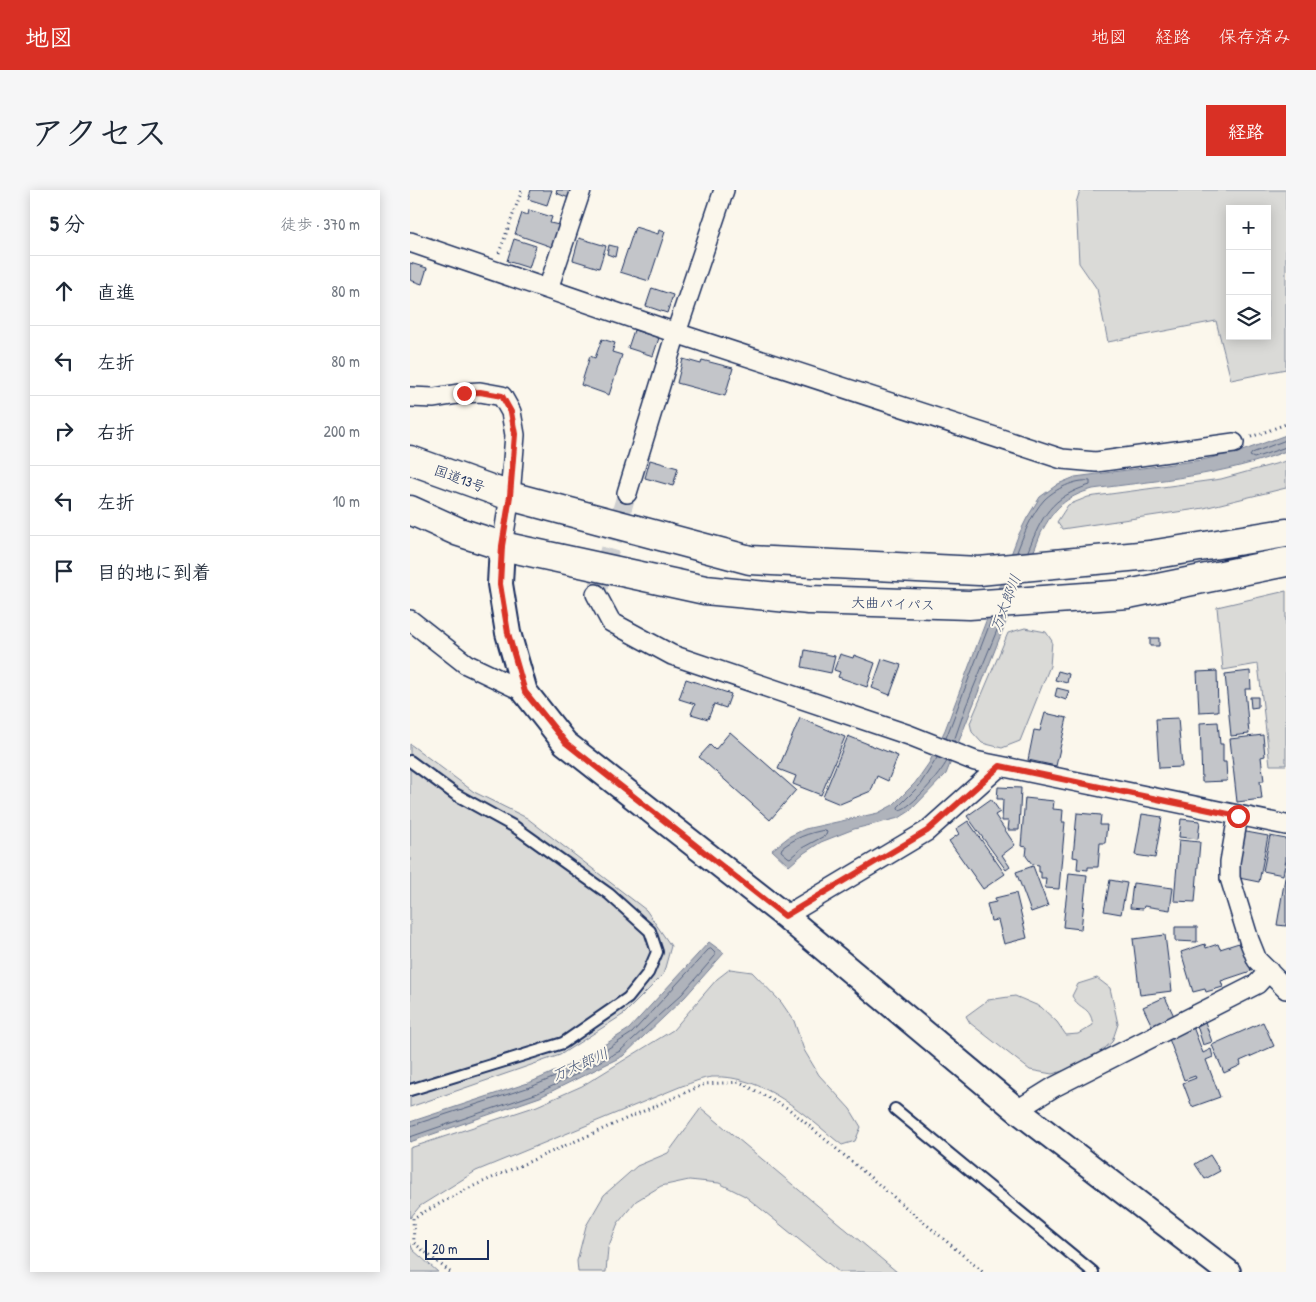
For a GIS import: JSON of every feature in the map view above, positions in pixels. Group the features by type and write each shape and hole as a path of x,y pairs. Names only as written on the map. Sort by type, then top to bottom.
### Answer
{"highway":[{"name":"国道13号","path":"410,460 510,496"},
{"path":"510,496 750,560 979,571 1150,555 1286,533"},
{"path":"410,510 459,532 502,546"},
{"name":"大曲バイパス","path":"502,546 705,590 809,600 980,604 1128,594 1286,562"}],"street":[{"path":"548,289 581,190"},
{"path":"627,494 676,333 724,190"},
{"path":"410,242 676,333 1062,459 1096,462 1234,443"},
{"path":"410,398 434,398 480,392 502,396 511,412 515,434 510,496 502,546 500,584 508,633 525,692 566,743 785,916 1017,1110 1228,1272"},
{"path":"596,594 611,622 672,655 909,735 975,761 1286,825"},
{"path":"410,620 466,664 525,692"},
{"path":"785,916 927,831 1000,766"},
{"path":"1238,816 1230,862 1230,878 1248,940 1257,960 1286,989"},
{"path":"1017,1110 1054,1087 1192,1015 1257,984 1269,971"}],"lane":[{"path":"410,761 455,794 515,827 609,894 650,931 657,952 648,973 628,998 563,1043 410,1090"},
{"path":"895,1109 1093,1272"}],"path":[{"path":"493,270 522,190"},
{"path":"1234,443 1286,424"},
{"path":"450,1272 414,1243 413,1218 467,1189 705,1084 740,1082 789,1110 983,1272"}],"shaded area":[{"path":"1080,190 1286,190 1286,369 1231,380 1216,321 1108,342 1097,289 1079,263 1076,203"},
{"path":"1286,461 1286,488 1204,508 1062,529 1057,522 1068,505 1088,497 1221,479"},
{"path":"1286,591 1286,765 1270,765 1258,664 1223,670 1217,607"},
{"path":"1025,628 1046,632 1052,641 1050,666 1020,741 1002,748 982,743 972,732 970,723 1008,633"},
{"path":"410,744 474,792 527,818 646,910 671,946 663,975 624,1014 560,1055 410,1107"},
{"path":"730,969 752,972 781,1002 794,1021 804,1050 819,1075 850,1109 861,1127 855,1141 842,1145 783,1099 749,1082 731,1078 712,1077 682,1086 476,1171 420,1206 410,1218 410,1148 537,1106 582,1086 673,1030 717,979"},
{"path":"1097,978 1110,988 1118,1024 1112,1042 1085,1065 1052,1074 1030,1070 970,1023 966,1016 988,1000 1015,996 1041,1007 1057,1022 1066,1035 1078,1034 1093,1025 1090,1014 1072,996 1078,984"},
{"path":"701,1108 897,1272 839,1272 745,1196 719,1183 689,1180 661,1186 636,1201 618,1223 608,1248 606,1272 578,1272 577,1261 586,1226 604,1195 637,1166 668,1153"},
{"path":"410,1243 413,1250 438,1272 410,1272"}],"water":[{"name":"万太郎川","path":"1286,435 1286,451 1263,459 1215,472 1093,489 1075,496 1061,505 1041,533 946,774 910,811 899,818 854,829 821,842 789,866 772,850 790,836 805,829 878,813 893,805 915,783 929,763 945,730 1018,536 1040,497 1058,484 1075,477 1202,460 1242,451"},
{"name":"万太郎川","path":"709,942 724,953 685,997 623,1056 540,1097 410,1142 410,1122 531,1082 579,1061 629,1029"}],"building":[{"path":"531,190 552,190 547,205 528,199"},
{"path":"557,190 572,190 569,198 556,193"},
{"path":"529,210 552,217 550,223 559,225 552,247 515,234 522,213 528,215"},
{"path":"635,227 658,234 659,230 665,232 649,281 620,272"},
{"path":"579,238 606,246 599,268 573,260"},
{"path":"514,239 536,246 529,268 507,261"},
{"path":"609,245 617,247 615,257 607,254"},
{"path":"410,263 427,268 422,284 410,280"},
{"path":"652,288 673,295 667,313 646,306"},
{"path":"634,330 659,338 653,356 628,348"},
{"path":"602,339 615,343 612,352 622,355 609,395 581,385 590,356 595,358"},
{"path":"683,359 701,364 702,360 733,368 725,396 677,383"},
{"path":"650,460 678,468 673,486 645,478"},
{"path":"1150,638 1159,638 1159,646 1150,646"},
{"path":"805,650 835,656 831,673 802,667"},
{"path":"840,654 853,658 854,655 875,663 867,687 838,677 840,672 834,670"},
{"path":"882,659 901,665 890,695 872,688"},
{"path":"1058,671 1069,674 1067,683 1055,680"},
{"path":"1217,671 1218,711 1199,712 1197,672"},
{"path":"1250,671 1251,689 1245,689 1249,734 1231,736 1225,674"},
{"path":"686,679 731,694 726,708 714,704 708,719 691,714 695,704 679,699"},
{"path":"1057,688 1069,691 1066,700 1055,696"},
{"path":"1250,697 1258,697 1258,707 1251,708"},
{"path":"1045,713 1067,718 1056,766 1028,760 1034,730 1040,731"},
{"path":"800,718 845,737 821,795 793,784 796,776 778,769"},
{"path":"1178,718 1182,767 1159,768 1156,719"},
{"path":"1218,722 1220,744 1223,744 1223,762 1226,762 1227,781 1202,782 1200,723"},
{"path":"730,732 796,790 770,820 699,757 710,745 715,750"},
{"path":"1263,735 1265,756 1261,757 1264,781 1260,781 1262,799 1237,802 1230,739"},
{"path":"848,736 898,756 888,781 877,776 871,791 840,804 823,797"},
{"path":"998,787 1021,788 1019,830 1008,830 1009,821 1002,821 1003,799 997,799"},
{"path":"1025,798 1054,801 1053,809 1063,810 1062,822 1065,822 1059,889 1045,888 1046,878 1041,878 1039,865 1032,864 1026,856 1027,847 1021,846"},
{"path":"991,799 1000,812 995,815 1015,845 1002,855 1010,867 1006,870 967,816"},
{"path":"1077,813 1101,815 1100,825 1107,825 1105,843 1100,843 1098,867 1088,867 1088,870 1077,869 1078,858 1073,857"},
{"path":"1142,814 1162,817 1155,858 1135,855"},
{"path":"1181,819 1200,821 1198,839 1179,837"},
{"path":"968,821 1005,874 983,889 949,841 959,834 956,829"},
{"path":"1241,831 1268,836 1259,882 1234,877"},
{"path":"1270,836 1286,839 1286,860 1283,875 1263,871"},
{"path":"1179,840 1200,842 1195,902 1174,901"},
{"path":"1033,866 1048,906 1031,912 1016,872"},
{"path":"1286,872 1286,926 1277,925"},
{"path":"1069,873 1087,875 1081,929 1063,927"},
{"path":"1110,880 1127,883 1121,914 1104,911"},
{"path":"1133,883 1173,888 1170,910 1144,906 1143,909 1130,908"},
{"path":"1016,893 1027,938 1004,944 998,920 991,921 987,904 996,902 995,898"},
{"path":"1175,927 1197,927 1197,942 1175,941"},
{"path":"1165,935 1172,991 1140,995 1133,939"},
{"path":"1242,942 1251,971 1221,981 1223,987 1206,992 1205,989 1193,992 1181,952 1205,944 1206,948 1218,944 1220,949"},
{"path":"1165,997 1174,1016 1152,1026 1143,1007"},
{"path":"1203,1016 1212,1042 1203,1045 1195,1019"},
{"path":"1263,1022 1274,1046 1240,1061 1241,1065 1224,1073 1212,1045"},
{"path":"1193,1027 1203,1053 1211,1049 1213,1057 1206,1060 1220,1097 1192,1107 1183,1083 1196,1078 1195,1076 1184,1080 1168,1036"},
{"path":"1210,1155 1220,1171 1205,1179 1195,1164"}],"tunnel":[{"path":"596,594 627,493"}],"route":[{"path":"464,393 480,392 502,396 511,412 515,434 510,496 502,546 500,584 508,633 525,692 547,722 566,743 604,775 785,916 927,831 1000,766 1238,816"}]}
